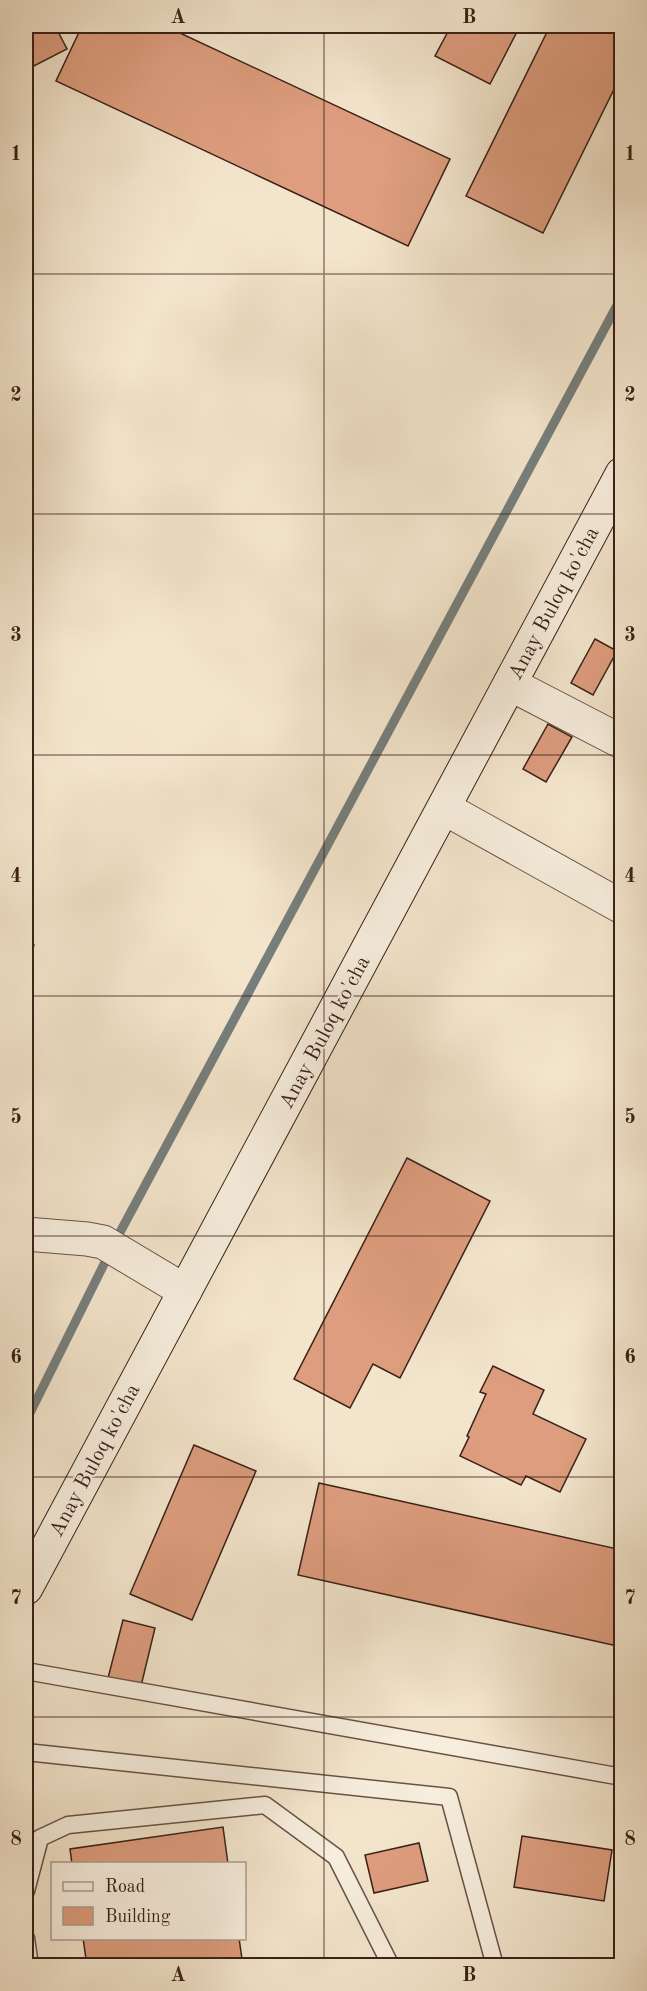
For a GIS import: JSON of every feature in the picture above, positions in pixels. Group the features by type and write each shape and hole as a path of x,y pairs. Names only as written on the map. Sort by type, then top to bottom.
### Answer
{"main road":[{"name":"Anay Buloq ko'cha","path":"26,1588 621,474"},
{"path":"510,684 621,742"},
{"path":"444,808 621,907"},
{"path":"26,1234 103,1242 185,1291"}],"lane":[{"path":"26,1671 621,1778"},
{"path":"26,1752 449,1797 495,1965"},
{"path":"26,1891 40,1838 68,1825 265,1805 336,1857 391,1965"},
{"path":"26,1938 30,1965"}],"building":[{"path":"26,26 55,26 67,49 26,70"},
{"path":"82,26 165,26 450,159 408,246 56,81"},
{"path":"451,26 520,26 490,84 435,56"},
{"path":"550,26 622,26 622,73 543,233 466,196"},
{"path":"595,639 617,651 593,695 571,683"},
{"path":"548,724 572,737 546,782 523,769"},
{"path":"26,941 34,945 26,962"},
{"path":"407,1158 490,1201 400,1378 373,1364 350,1408 294,1379"},
{"path":"493,1366 544,1390 533,1414 586,1439 560,1492 526,1476 521,1485 460,1456 486,1394 480,1392"},
{"path":"194,1445 256,1471 192,1620 130,1594"},
{"path":"319,1483 622,1550 622,1647 298,1575"},
{"path":"123,1620 155,1628 141,1686 108,1678"},
{"path":"223,1827 228,1862 72,1862 70,1849"},
{"path":"522,1836 612,1850 604,1901 514,1887"},
{"path":"419,1843 428,1881 374,1893 365,1855"},
{"path":"83,1940 239,1940 243,1966 87,1966"}],"waterway":[{"path":"26,1421 118,1236 622,296"}]}
